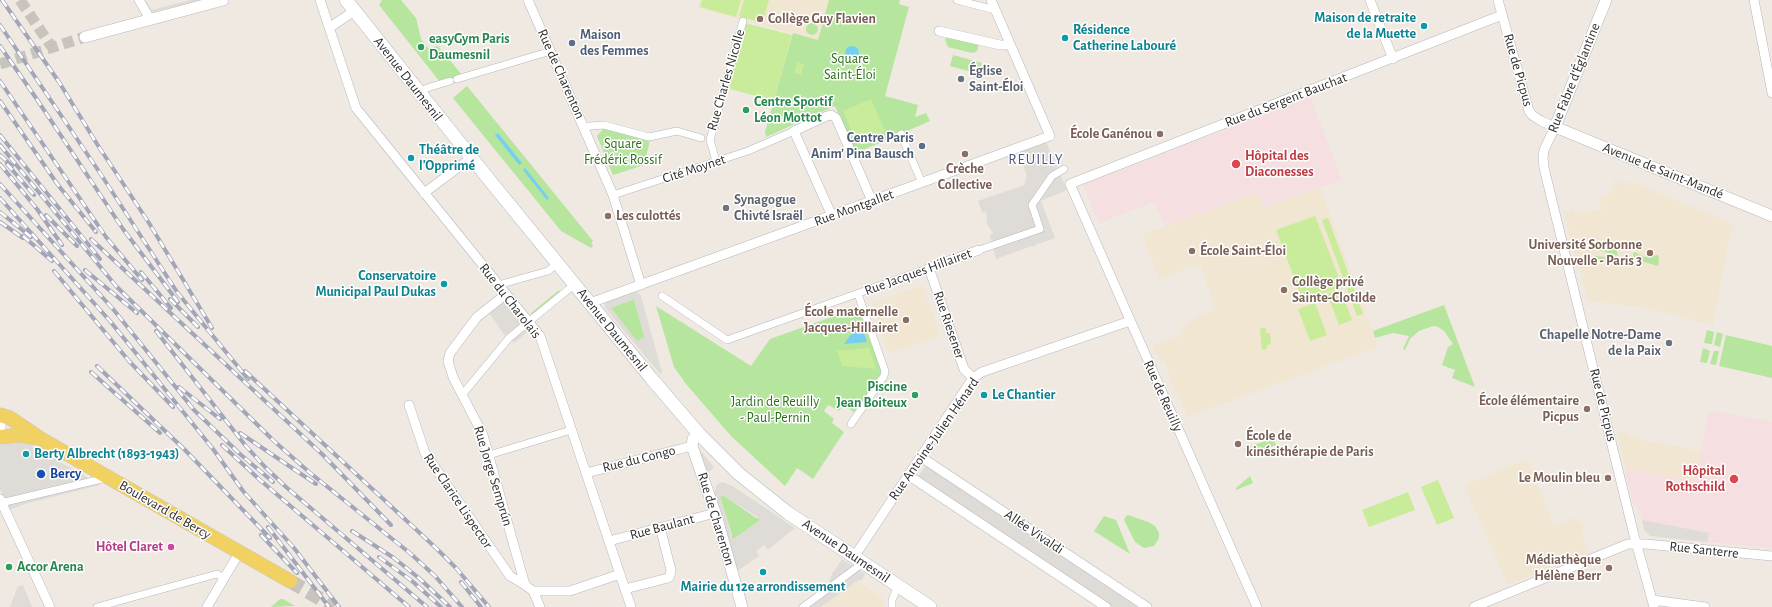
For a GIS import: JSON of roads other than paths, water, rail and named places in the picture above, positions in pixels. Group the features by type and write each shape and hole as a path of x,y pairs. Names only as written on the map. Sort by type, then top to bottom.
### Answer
{"main road":[{"name":"Avenue Daumesnil","path":"346,0 471,158 699,434 739,474 788,513 930,607"},
{"name":"Boulevard de Bercy","path":"3,417 290,581"},
{"name":"Boulevard de Bercy","path":"0,437 19,435 41,439"}],"street":[{"path":"139,0 150,19"},
{"path":"85,37 223,0"},
{"name":"Rue du Charolais","path":"320,0 328,28 356,108 540,336 631,607"},
{"name":"Rue de Charenton","path":"528,0 613,195 640,285"},
{"path":"957,0 995,10"},
{"path":"940,31 1000,45 1010,45 991,0"},
{"path":"1370,0 1393,59"},
{"name":"Rue Fabre d'Églantine","path":"1543,157 1554,126 1606,0"},
{"path":"1754,0 1772,93"},
{"name":"Rue du Sergent Bauchat","path":"1070,184 1393,59 1501,5"},
{"name":"Rue de Picpus","path":"1501,5 1530,111 1532,115 1541,121 1554,126"},
{"path":"328,28 354,11"},
{"name":"Rue Charles Nicolle","path":"716,162 710,140 743,21"},
{"name":"Rue Montgallet","path":"590,303 1050,136 1010,45"},
{"path":"419,93 427,88 551,51"},
{"path":"832,216 794,131 831,115 837,120 872,200"},
{"name":"Rue Charles Nicolle","path":"584,129 593,125 604,124 649,137 677,131 701,138"},
{"name":"Avenue de Saint-Mandé","path":"1554,126 1772,216"},
{"name":"Cité Moynet","path":"613,195 748,151 794,131"},
{"path":"901,134 922,183"},
{"name":"Rue de Picpus","path":"1543,157 1544,168 1653,603"},
{"path":"424,193 471,158"},
{"name":"Rue Jacques Hillairet","path":"662,296 727,340 1040,229 1032,205 1052,176 1064,169"},
{"name":"Rue de Reuilly","path":"1070,184 1257,607"},
{"path":"499,286 505,283 548,272 558,263"},
{"name":"Rue Riesener","path":"929,268 964,369 973,378"},
{"path":"462,394 509,338 575,284"},
{"path":"851,424 884,376 885,370 858,294"},
{"name":"Rue Jorge Semprún","path":"506,295 477,317 450,353 448,361 462,394 483,435 524,585"},
{"name":"Rue Antoine-Julien Hénard","path":"858,560 908,475 973,378 982,372 1130,321"},
{"name":"Rue Clarice Lispector","path":"409,405 425,453 510,576 524,585"},
{"path":"0,429 3,417"},
{"path":"489,455 571,430"},
{"path":"692,446 693,439 699,434"},
{"name":"Rue de Charenton","path":"692,446 715,513 742,607"},
{"name":"Rue du Congo","path":"586,473 692,446"},
{"name":"Allée Vivaldi","path":"920,457 1147,607"},
{"name":"Allée Vivaldi","path":"908,475 1106,607"},
{"path":"50,607 2,500 108,477"},
{"name":"Rue Baulant","path":"609,541 715,513"},
{"path":"625,589 668,578 670,576 671,570 660,527"},
{"path":"1474,607 1628,544 1637,543"},
{"name":"Rue Santerre","path":"1637,543 1772,556"},
{"path":"207,607 239,553"},
{"path":"804,607 858,560"},
{"path":"97,607 217,574 224,578"},
{"path":"533,591 570,591 620,574"},
{"path":"524,585 533,591 540,607"},
{"path":"892,607 892,600 898,586"},
{"path":"1653,603 1705,607"}],"water":[{"path":"852,46 857,48 859,53 857,58 852,60 847,58 845,53 847,48"},
{"path":"498,133 522,163 519,165 495,135"},
{"path":"525,168 549,198 547,200 523,170"},
{"path":"860,322 867,342 844,344"}],"tunnel":[{"path":"20,0 51,46"},
{"path":"0,64 85,37"},
{"path":"290,581 334,607"}],"railway":[{"path":"2,0 59,82 97,144 149,223 212,328"},
{"path":"0,25 100,173 177,292 248,379"},
{"path":"0,46 123,229 178,302"},
{"path":"0,81 106,237 142,280"},
{"path":"0,101 58,185 96,232"},
{"path":"0,135 100,259"},
{"path":"0,145 116,286 274,441 309,472 411,554 435,576 462,607"},
{"path":"0,155 12,166"},
{"path":"0,164 37,209 62,245"},
{"path":"7,164 34,195"},
{"path":"0,184 113,309 194,410 240,454 273,482"},
{"path":"0,198 110,321 213,449 243,491 294,548 339,607"},
{"path":"0,212 31,237"},
{"path":"46,215 77,246"},
{"path":"0,222 23,238"},
{"path":"23,236 52,261"},
{"path":"91,239 322,454 391,525"},
{"path":"85,270 137,313"},
{"path":"54,271 129,361 173,407"},
{"path":"141,272 171,308"},
{"path":"170,299 198,327"},
{"path":"156,331 245,445 265,467 286,487 427,607"},
{"path":"97,366 184,449 270,538"},
{"path":"245,371 436,548 456,568 489,607"},
{"path":"91,372 160,433"},
{"path":"179,387 220,419"},
{"path":"240,433 316,484"},
{"path":"222,445 260,480 409,607"},
{"path":"268,527 329,607"},
{"path":"352,531 394,558 420,579 450,607"},
{"path":"261,535 297,573"},
{"path":"379,557 412,581 441,607"},
{"path":"461,582 481,607"}],"place":[{"name":"Collège Guy Flavien","path":"760,19"},
{"name":"Maison de retraite de la Muette","path":"1424,26"},
{"name":"Résidence Catherine Labouré","path":"1065,38"},
{"name":"Maison des Femmes","path":"572,43"},
{"name":"easyGym Paris Daumesnil","path":"421,47"},
{"name":"Église Saint-Éloi","path":"961,79"},
{"name":"Centre Sportif Léon Mottot","path":"746,110"},
{"name":"École Ganénou","path":"1160,134"},
{"name":"Centre Paris Anim’ Pina Bausch","path":"922,146"},
{"name":"Crèche Collective","path":"965,154"},
{"name":"Théâtre de l'Opprimé","path":"411,158"},
{"name":"Hôpital des Diaconesses","path":"1236,164"},
{"name":"Synagogue Chivté Israël","path":"726,208"},
{"name":"Les culottés","path":"608,216"},
{"name":"École Saint-Éloi","path":"1192,251"},
{"name":"Université Sorbonne Nouvelle - Paris 3","path":"1650,253"},
{"name":"Conservatoire Municipal Paul Dukas","path":"444,284"},
{"name":"Collège privé Sainte-Clotilde","path":"1284,290"},
{"name":"École maternelle Jacques-Hillairet","path":"906,320"},
{"name":"Chapelle Notre-Dame de la Paix","path":"1669,343"},
{"name":"Piscine Jean Boiteux","path":"915,395"},
{"name":"Le Chantier","path":"984,395"},
{"name":"École élémentaire Picpus","path":"1587,409"},
{"name":"École de kinésithérapie de Paris","path":"1238,444"},
{"name":"Berty Albrecht (1893-1943)","path":"26,454"},
{"name":"Bercy","path":"41,474"},
{"name":"Le Moulin bleu","path":"1608,478"},
{"name":"Hôpital Rothschild","path":"1734,479"},
{"name":"Hôtel Claret","path":"171,547"},
{"name":"Accor Arena","path":"9,567"},
{"name":"Médiathèque Hélène Berr","path":"1609,568"},
{"name":"Mairie du 12e arrondissement","path":"763,572"}],"district":[{"name":"REUILLY","path":"1036,159"}],"park label":[{"name":"Square Saint-Éloi","path":"850,68"},
{"name":"Square Frédéric Rossif","path":"623,152"},
{"name":"Jardin de Reuilly - Paul-Pernin","path":"775,410"}]}
